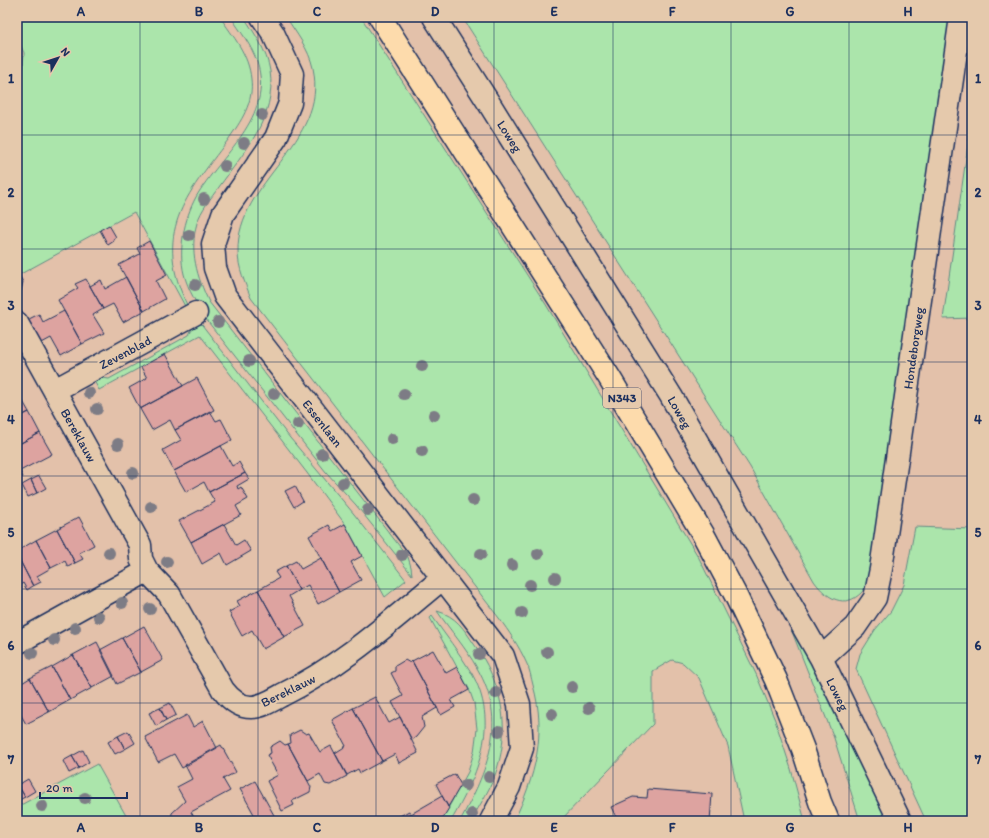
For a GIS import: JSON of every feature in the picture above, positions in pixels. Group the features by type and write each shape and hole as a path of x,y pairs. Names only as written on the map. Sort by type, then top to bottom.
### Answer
{"main road":[{"name":"N343","path":"380,17 609,377 703,534 735,594 776,680 803,749 822,815"}],"street":[{"name":"Essenlaan","path":"262,17 273,33 292,74 290,103 276,138 223,214 213,244 215,268 225,296 503,656 519,704 522,748 509,787 491,821"},
{"name":"Loweg","path":"434,17 497,114 667,389 821,658 900,821"},
{"name":"Hondeborgweg","path":"821,658 855,627 875,598 881,569 961,17"},
{"name":"Zevenblad","path":"54,390 196,313"},
{"name":"Bereklauw","path":"17,323 140,545 141,559 147,572 169,594 227,696 239,705 251,707 266,703 307,683 344,658 442,578"},
{"path":"17,643 147,572"}],"green space":[{"path":"28,17 220,17 240,46 250,70 251,79 250,96 246,111 238,126 187,198 178,217 173,237 173,258 178,281 188,307 186,308 134,212 17,276 17,96 23,68 24,53 17,36 17,23"},
{"path":"231,17 244,17 260,43 270,71 271,88 264,119 248,147 206,204 197,223 194,254 201,283 209,302 408,557 412,575 356,505 326,472 205,318 193,297 184,274 182,265 182,245 188,215 196,197 206,181 231,150 252,118 258,100 261,82 257,62 249,44"},
{"path":"286,17 361,17 545,303 699,558 756,674 775,720 791,769 805,821 744,821 728,746 699,678 683,663 672,660 653,671 653,724 560,821 514,821 533,772 539,738 537,703 529,671 523,656 514,639 499,618 251,298 244,281 238,258 241,227 251,204 265,182 296,140 308,118 314,95 313,68 311,61 302,41"},
{"path":"462,17 954,17 871,575 862,592 856,597 843,601 836,600 824,592 814,581 750,467"},
{"path":"972,116 972,318 943,319"},
{"path":"199,321 290,438 354,514 406,580 385,597 345,524 200,335 99,390 93,379 97,377 109,379 189,335 194,324"},
{"path":"915,527 972,529 972,821 926,821 856,669 860,654 875,630 891,611 904,585"},
{"path":"780,592 887,821 860,821 834,738 783,609"},
{"path":"437,611 444,613 459,624 470,638 491,673 501,704 503,736 497,769 489,789 471,821 460,821 479,784 486,765 491,746 493,727 492,708 487,688 477,668"},
{"path":"432,616 471,672 480,691 484,710 485,729 477,767 470,785 451,821 441,821 468,772 474,752 477,729 474,703 469,689 430,618"},
{"path":"97,764 129,821 17,821 17,807"},
{"path":"275,817 277,821 129,821"}],"building":[{"path":"109,225 116,237 113,239 114,241 108,245 100,230"},
{"path":"149,241 167,275 156,281 165,299 144,311 119,265 140,254 137,248"},
{"path":"19,275 23,282 21,291 17,293 17,276"},
{"path":"126,277 144,311 123,322 113,304 103,309 90,286 101,280 105,289"},
{"path":"86,279 103,309 93,315 104,333 82,344 58,300 78,288 75,284"},
{"path":"64,311 82,344 61,356 51,338 40,344 27,320 39,314 43,322"},
{"path":"165,354 183,386 140,409 129,388 147,378 141,367"},
{"path":"197,378 214,410 175,430 170,420 152,430 140,409"},
{"path":"17,391 29,412 17,418"},
{"path":"210,411 216,421 221,419 232,440 174,471 163,450 181,440 175,430"},
{"path":"29,412 40,433 17,445 17,418"},
{"path":"40,433 52,454 20,471 23,477 17,480 17,465 20,463 17,457 17,445"},
{"path":"221,446 232,466 239,462 245,473 209,492 204,482 186,492 174,471"},
{"path":"245,473 249,479 237,486 238,489 241,487 248,499 236,506 241,515 191,542 179,521 215,502 209,492"},
{"path":"39,476 46,488 37,493 31,480"},
{"path":"31,480 37,493 28,497 22,485"},
{"path":"295,486 303,501 294,507 285,491"},
{"path":"79,517 94,545 79,553 83,559 75,563 57,529"},
{"path":"224,524 236,545 244,540 251,551 227,565 221,553 202,564 191,542"},
{"path":"345,524 362,556 351,562 361,580 339,592 309,536 329,525 332,531"},
{"path":"57,529 75,563 68,567 65,561 51,568 36,540"},
{"path":"36,540 51,568 37,576 41,582 33,586 17,555 17,551"},
{"path":"17,555 33,586 27,590 23,583 17,587"},
{"path":"321,558 339,592 318,604 308,585 299,590 286,566 296,561 301,569"},
{"path":"286,566 299,590 289,596 305,626 284,637 258,590 279,578 275,572"},
{"path":"258,590 284,637 263,649 252,630 242,636 229,612 240,606 237,601"},
{"path":"144,626 163,660 141,672 122,638"},
{"path":"122,638 141,672 117,684 100,650"},
{"path":"97,642 114,676 92,688 73,655"},
{"path":"433,650 446,673 457,667 469,690 451,700 455,707 441,715 412,661"},
{"path":"73,655 92,688 70,700 52,667"},
{"path":"405,660 410,663 412,661 437,708 422,717 424,727 412,740 392,702 403,696 391,673 395,671 395,666"},
{"path":"52,667 70,700 49,712 30,678"},
{"path":"30,678 49,712 26,724 17,708 17,686"},
{"path":"375,697 389,723 400,717 418,753 399,763 395,754 382,761 353,708"},
{"path":"170,703 176,715 166,720 160,708"},
{"path":"160,708 166,720 156,726 149,713"},
{"path":"353,708 382,761 360,773 358,769 347,775 335,753 346,746 332,720"},
{"path":"187,715 193,727 203,721 217,748 182,768 174,754 158,762 145,737"},
{"path":"300,730 306,734 309,733 320,752 331,746 347,776 330,785 325,784 320,774 308,781 288,744 291,743 290,735"},
{"path":"128,731 135,743 125,749 118,736"},
{"path":"118,736 125,749 115,754 108,742"},
{"path":"280,741 285,745 288,744 311,787 310,792 292,801 294,805 282,811 267,781 278,775 267,755 271,753 270,747"},
{"path":"221,745 236,772 223,779 230,791 191,812 195,819 171,820 172,813 185,801 177,787 192,779 185,765"},
{"path":"83,750 89,762 79,768 72,756"},
{"path":"72,756 79,768 69,773 63,761"},
{"path":"455,774 461,785 448,807 436,784"},
{"path":"28,779 35,791 25,797 18,785"},
{"path":"255,781 275,817 256,818 240,789"},
{"path":"18,785 25,797 17,801 17,786"},
{"path":"648,789 712,794 710,821 618,821 611,807 633,797 647,798"},
{"path":"442,796 449,808 441,821 415,821 411,814"},
{"path":"409,811 414,821 397,821 396,818"}]}
